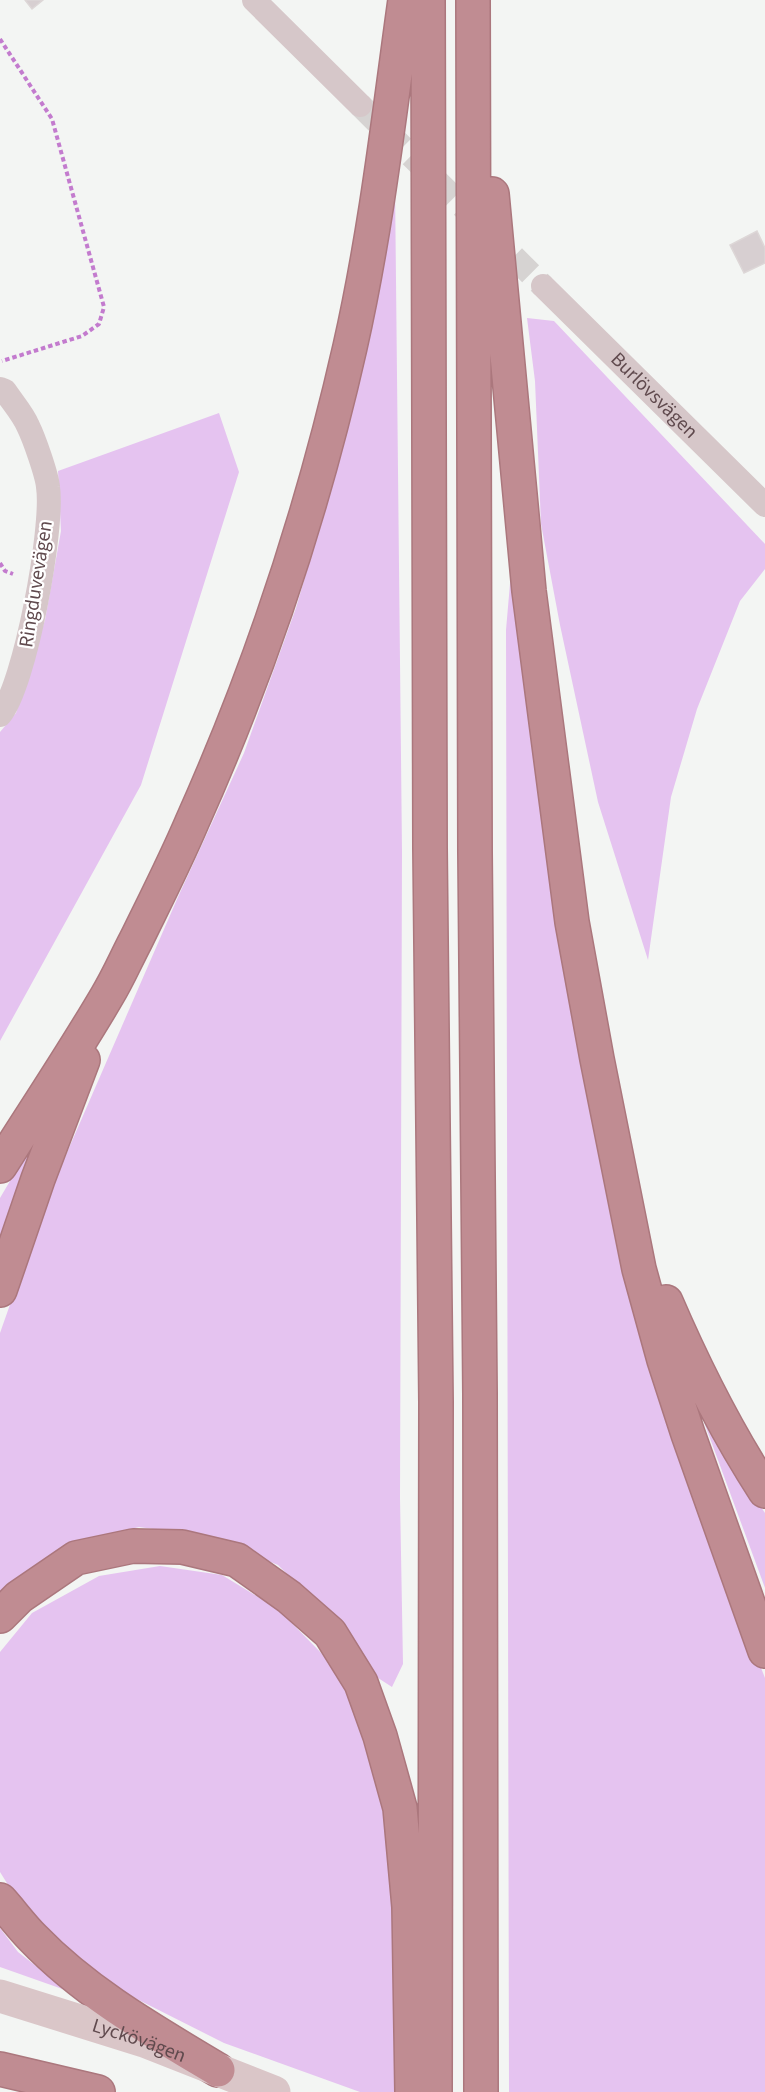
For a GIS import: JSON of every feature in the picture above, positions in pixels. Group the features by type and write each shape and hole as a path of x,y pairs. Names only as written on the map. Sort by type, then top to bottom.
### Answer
{"highway":[{"path":"0,1166 108,994 170,873 220,759 263,648 298,545 327,443 351,344 370,251 384,163 405,0"},
{"path":"428,0 430,848 436,1438 435,2092"},
{"path":"473,6 529,591 572,922 639,1269 664,1360 688,1434 765,1651"},
{"path":"473,6 481,2092"},
{"path":"0,1290 38,1179 108,994"},
{"path":"618,1163 656,1278 686,1348 726,1426 765,1491"},
{"path":"0,1616 19,1597 76,1558 133,1546 182,1547 237,1560 289,1597 330,1633 361,1683 380,1736 400,1808 409,1907 412,2092"},
{"path":"0,1900 34,1939 88,1986 151,2030 218,2070"},
{"path":"0,2068 98,2092"}],"main road":[{"name":"Lyckövägen","path":"0,1996 144,2041 271,2091"}],"street":[{"path":"254,0 360,105"},
{"name":"Burlövsvägen","path":"543,286 765,505"},
{"name":"Ringduvevägen","path":"0,389 5,392 28,426 48,487 48,537 24,657 7,707 0,715"}],"path":[{"path":"0,39 52,119 104,307 99,324 82,336 0,362"}],"shaded area":[{"path":"395,185 402,852 400,1498 403,1664 392,1687 375,1676 329,1616 278,1565 209,1537 139,1527 72,1544 0,1593 0,1333 49,1194 178,897 244,753 296,608 338,464 377,301"},
{"path":"527,318 554,321 765,544 765,569 740,601 697,709 671,797 648,960 598,802 560,625 541,524 535,381"},
{"path":"219,413 239,472 141,785 0,1041 0,732 16,713 45,620 61,531 58,471"},
{"path":"513,549 570,985 615,1237 683,1469 765,1678 765,2092 509,2092 506,630"},
{"path":"50,1113 0,1254 0,1198"},
{"path":"704,1422 765,1513 765,1588"},
{"path":"160,1566 222,1575 278,1609 328,1660 361,1719 385,1807 393,1907 395,2092 360,2092 224,2043 111,1986 48,1934 10,1888 0,1872 0,1652 32,1613 99,1576"},
{"path":"0,1928 18,1952 68,1991 0,1967"}],"building":[{"path":"25,0 43,0 32,9"},
{"path":"757,231 765,248 765,263 744,273 730,245"}],"tunnel":[{"path":"360,105 543,286"}]}
